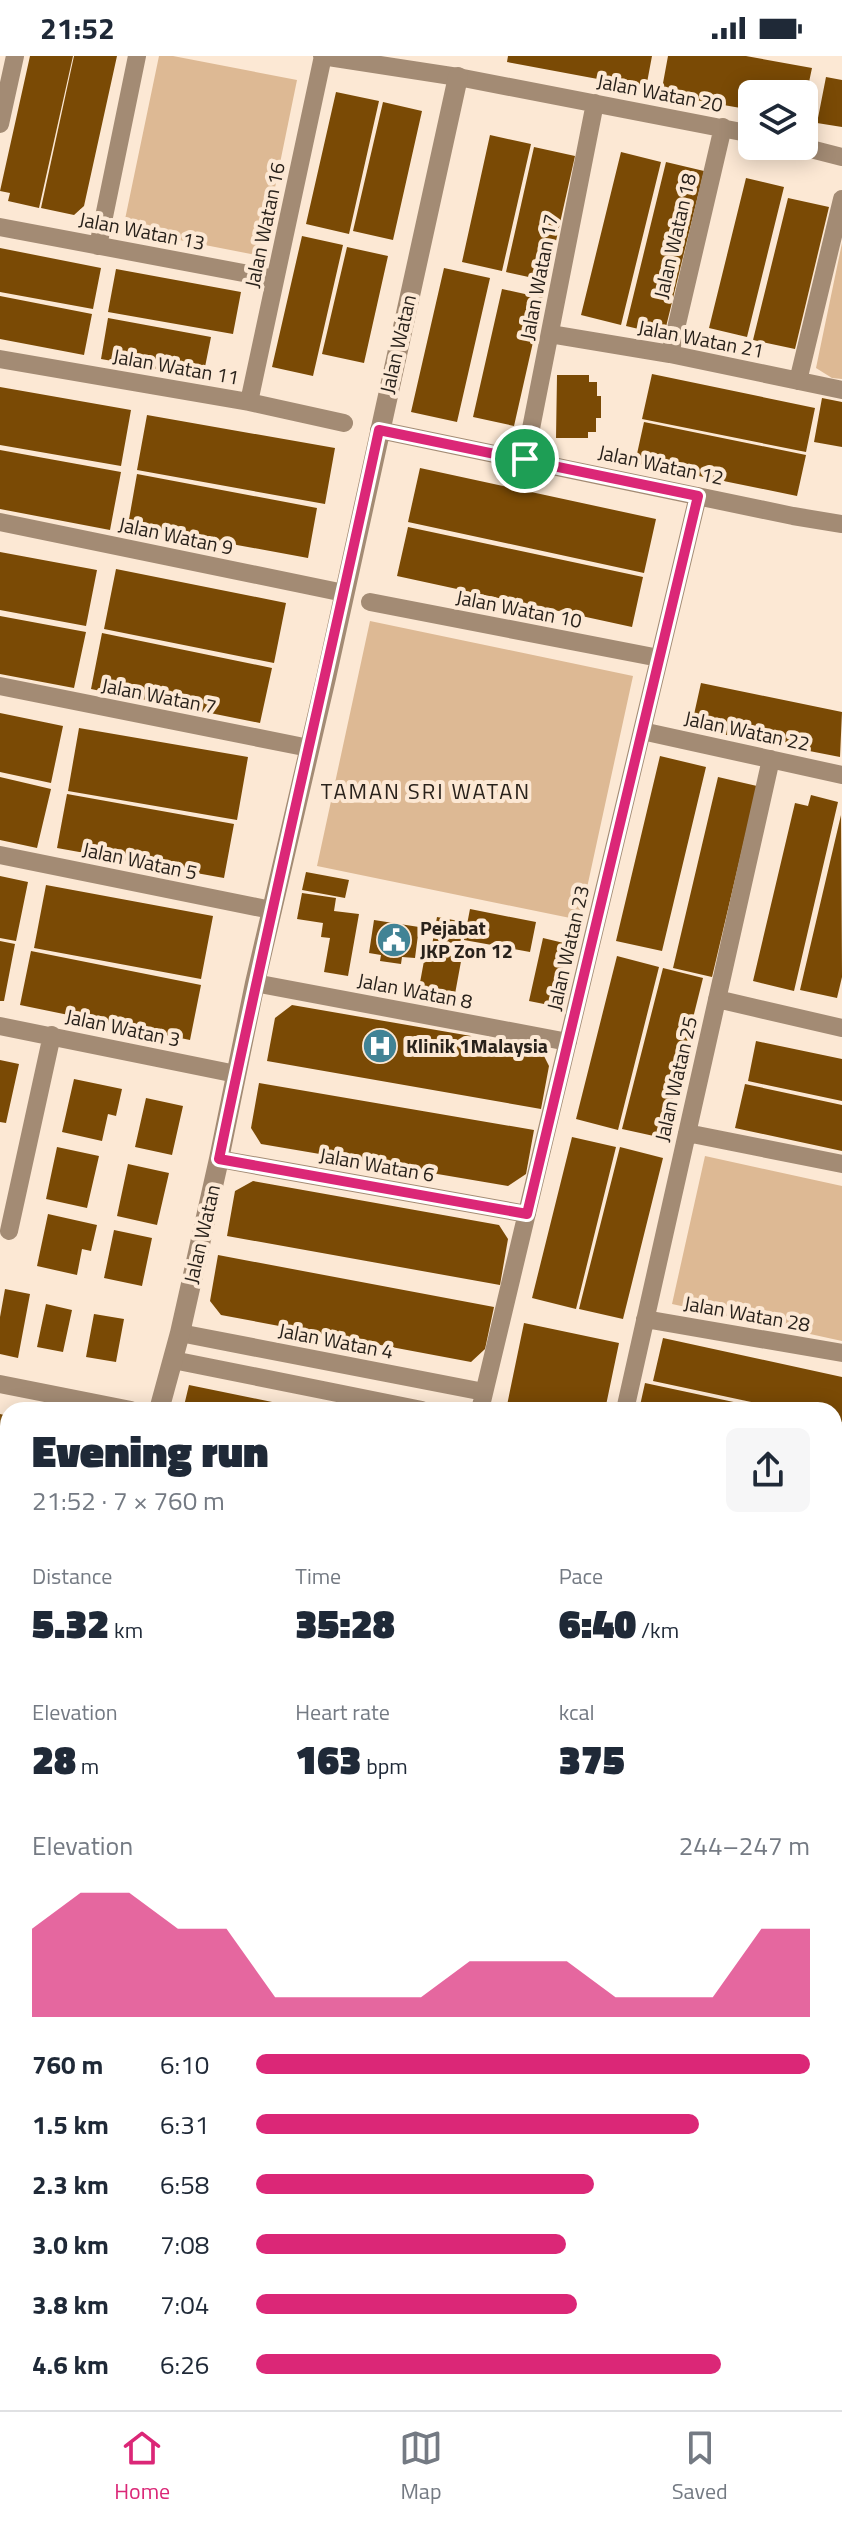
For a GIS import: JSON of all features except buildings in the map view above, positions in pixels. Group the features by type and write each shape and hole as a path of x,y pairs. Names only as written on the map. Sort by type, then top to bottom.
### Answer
{"street":[{"path":"0,124 15,56"},
{"path":"98,246 137,56"},
{"name":"Jalan Watan 20","path":"323,56 458,77 738,131"},
{"name":"Jalan Watan 16","path":"249,402 323,56"},
{"name":"Jalan Watan","path":"161,1402 219,1159 271,910 458,77"},
{"name":"Jalan Watan 17","path":"525,459 595,103"},
{"name":"Jalan Watan 18","path":"670,354 723,127"},
{"path":"818,151 842,157"},
{"path":"798,381 842,199"},
{"name":"Jalan Watan 13","path":"0,227 275,279"},
{"name":"Jalan Watan 21","path":"550,334 670,354 842,390"},
{"name":"Jalan Watan 11","path":"0,359 249,402 344,423"},
{"name":"Jalan Watan 12","path":"379,430 842,524"},
{"name":"Jalan Watan 23","path":"482,1401 698,496"},
{"name":"Jalan Watan 9","path":"0,522 344,593"},
{"name":"Jalan Watan 10","path":"370,602 659,658"},
{"name":"Jalan Watan 7","path":"0,686 309,748"},
{"name":"Jalan Watan 22","path":"642,731 842,775"},
{"name":"Jalan Watan 25","path":"627,1402 771,759"},
{"name":"Jalan Watan 5","path":"0,855 271,910"},
{"name":"Jalan Watan 8","path":"255,983 568,1042"},
{"path":"717,999 842,1028"},
{"name":"Jalan Watan 3","path":"0,1026 236,1074"},
{"path":"9,1231 52,1035"},
{"path":"687,1133 842,1164"},
{"name":"Jalan Watan 6","path":"219,1159 527,1214"},
{"name":"Jalan Watan 28","path":"645,1319 842,1353"},
{"name":"Jalan Watan 4","path":"180,1333 482,1401"},
{"path":"173,1360 382,1402"},
{"path":"0,1384 91,1402"}],"shaded area":[{"path":"159,56 297,80 261,256 123,229"},
{"path":"842,243 842,379 832,378 816,368"},
{"path":"370,621 633,676 580,920 317,866"},
{"path":"705,1156 842,1186 842,1341 672,1304"}],"place":[{"name":"Pejabat JKP Zon 12","path":"394,940"},
{"name":"Klinik 1Malaysia","path":"380,1046"}],"district":[{"name":"TAMAN SRI WATAN","path":"426,791"}],"route":[{"path":"379,430 525,459 698,496 527,1214 219,1159 271,910 326,678 379,430"}]}
